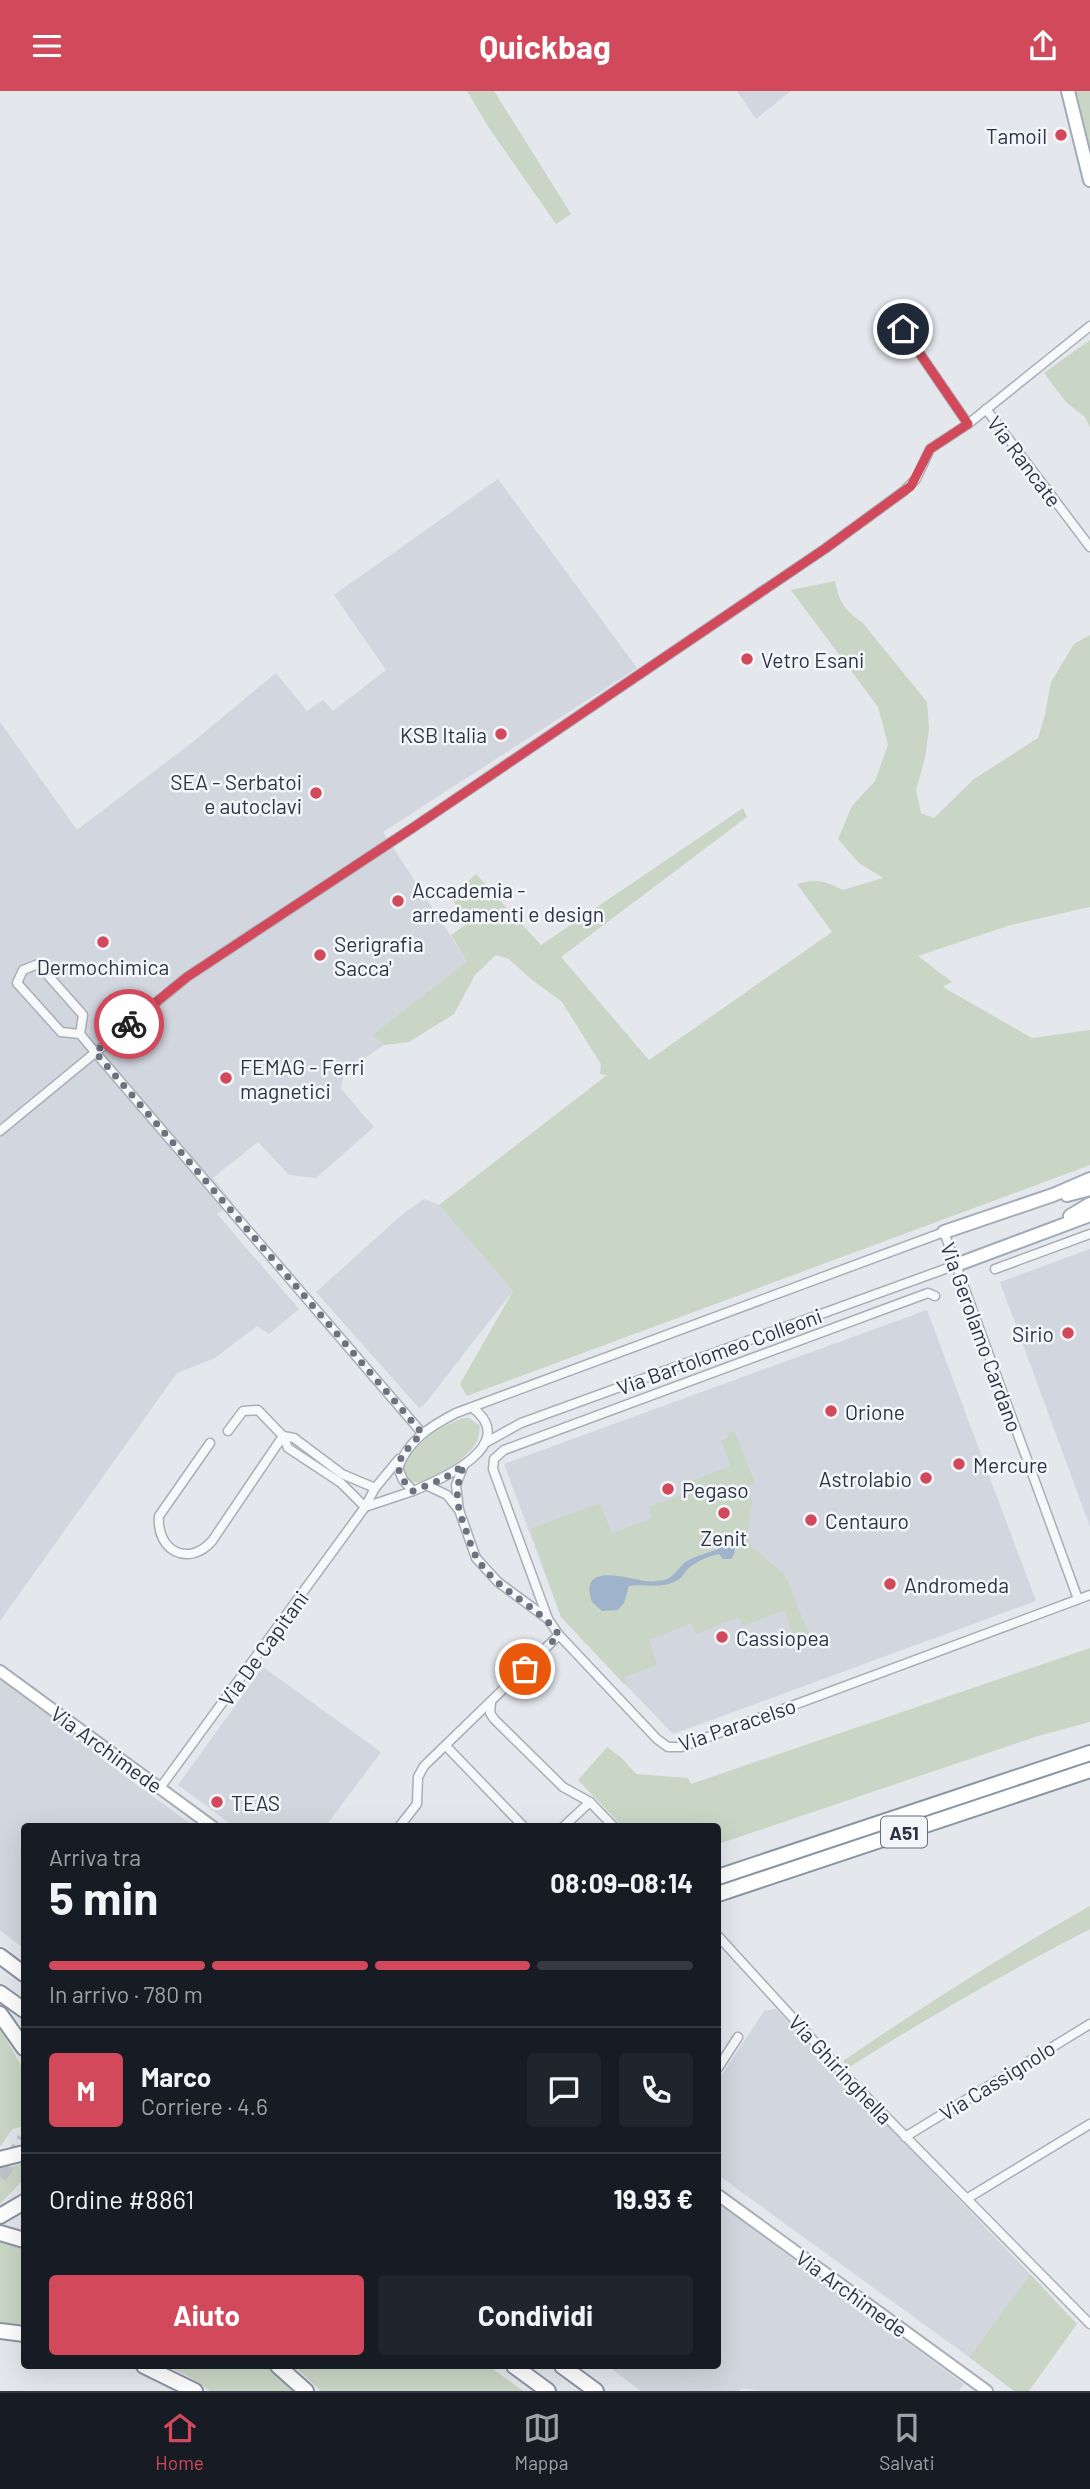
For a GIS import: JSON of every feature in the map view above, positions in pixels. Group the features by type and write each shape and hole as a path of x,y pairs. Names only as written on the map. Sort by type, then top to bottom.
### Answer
{"highway":[{"name":"A51","path":"721,1876 1090,1753"},
{"name":"A51","path":"721,1893 1090,1770"},
{"path":"0,1956 21,1972"},
{"path":"0,1993 21,2008"},
{"path":"0,2014 21,2044"},
{"path":"0,2159 21,2154"},
{"path":"0,2216 21,2204"},
{"path":"0,2234 21,2239"},
{"path":"0,2331 21,2334"},
{"path":"150,2369 195,2391"},
{"path":"281,2369 306,2391"},
{"path":"518,2369 548,2391"},
{"path":"566,2369 596,2391"}],"main road":[{"path":"1068,91 1090,180"},
{"path":"943,1232 1053,1195 1090,1179"},
{"path":"1053,1195 1090,1189"},
{"path":"1052,1229 1090,1204"},
{"path":"956,1265 1090,1215"}],"street":[{"path":"0,1131 187,977 826,548 904,491 916,479 930,449 968,424 1090,327"},
{"name":"Via Rancate","path":"903,329 968,424"},
{"name":"Via Rancate","path":"986,409 1090,547"},
{"path":"80,1034 83,1015 38,964 23,970 18,983 61,1032 80,1034 422,1433"},
{"name":"Via Bartolomeo Colleoni","path":"402,1455 422,1433 456,1413 943,1232"},
{"name":"Via Gerolamo Cardano","path":"943,1232 1079,1599"},
{"path":"995,1269 1090,1234"},
{"name":"Via Bartolomeo Colleoni","path":"365,1507 428,1486 450,1475 485,1443 521,1423 956,1265"},
{"name":"Via Bartolomeo Colleoni","path":"494,1459 504,1450 928,1293 935,1296"},
{"path":"473,1408 487,1426 485,1443"},
{"path":"228,1431 243,1411 258,1410 283,1436 288,1448 341,1483 365,1507"},
{"path":"210,1443 159,1516 161,1536 167,1545 183,1555 204,1551 283,1436"},
{"path":"283,1436 294,1437 342,1474 375,1488"},
{"path":"402,1455 398,1468 403,1480 413,1491"},
{"name":"Via De Capitani","path":"160,1788 365,1507 375,1488 402,1455"},
{"name":"Via Paracelso","path":"494,1459 493,1469 548,1619 559,1635 657,1739 668,1747 681,1747 1090,1595"},
{"path":"464,1465 456,1485 459,1510 476,1557 498,1582 548,1619"},
{"path":"428,1486 447,1495 459,1510"},
{"path":"403,1823 417,1804 418,1777 424,1766 559,1635"},
{"name":"Via Archimede","path":"0,1671 208,1823"},
{"path":"491,1703 494,1719 563,1787 590,1802 610,1823"},
{"path":"446,1746 520,1823"},
{"path":"567,1823 590,1802"},
{"name":"Via Ghiringhella","path":"721,1939 845,2075 1090,2324"},
{"name":"Via Cassignolo","path":"905,2137 1090,2024"},
{"path":"721,2063 738,2037"},
{"path":"968,2198 1090,2125"},
{"name":"Via Archimede","path":"721,2197 987,2391"}],"shaded area":[{"path":"737,91 791,91 756,119"},
{"path":"498,479 637,668 383,832 467,961 374,1035 384,1045 344,1072 341,1089 374,1127 316,1178 289,1175 258,1142 213,1178 233,1203 217,1214 299,1309 269,1334 257,1326 215,1358 177,1373 0,1621 0,722 77,830 194,741 276,673 307,711 323,700 333,711 386,670 334,595"},
{"path":"424,1199 439,1205 513,1291 419,1408 316,1292 404,1213"},
{"path":"1090,1249 1090,1527 1000,1282"},
{"path":"927,1310 1036,1601 673,1734 561,1617 504,1464"},
{"path":"263,1667 381,1752 328,1823 230,1823 178,1785"},
{"path":"0,1680 91,1746 103,1760 190,1823 21,1823 21,1947 0,1930"},
{"path":"776,2009 1030,2274 969,2357 721,2177 721,2076 764,2011"},
{"path":"721,2206 964,2384 959,2391 761,2391 742,2388 739,2391 641,2391 612,2369 721,2369"}],"green space":[{"path":"467,91 494,91 571,214 556,224 489,128"},
{"path":"1073,91 1090,91 1090,156"},
{"path":"1090,340 1090,428 1085,417 1066,402 1044,373"},
{"path":"835,581 840,599 847,609 862,622 927,702 929,729 925,758 916,790 921,813 934,818 974,779 1038,738 1051,682 1074,644 1090,635 1090,907 1011,925 918,956 952,982 943,987 1032,1038 1090,1030 1090,1165 467,1396 460,1384 513,1291 439,1205 607,1075 600,1074 601,1064 562,1002 509,959 496,955 475,975 454,1014 409,1042 384,1045 373,1035 467,961 451,935 467,924 451,897 476,874 541,945 743,808 747,817 561,957 649,1060 832,932 797,884 821,881 843,890 883,878 859,863 838,839 852,806 875,781 888,745 878,707 791,590"},
{"path":"463,1418 469,1418 480,1426 478,1439 471,1449 455,1464 436,1476 409,1482 403,1469 412,1452 436,1431"},
{"path":"734,1431 755,1483 746,1487 752,1502 747,1532 751,1546 785,1575 809,1635 795,1640 784,1610 743,1626 739,1617 696,1634 691,1623 649,1640 657,1665 624,1677 624,1684 561,1617 530,1529 600,1503 612,1534 652,1518 649,1507 692,1490 689,1482 731,1466 721,1441 728,1438 727,1433"},
{"path":"1090,1648 1090,1722 1038,1736 721,1843 721,1823 619,1823 578,1780 607,1747 622,1758 636,1774 688,1778 691,1784"},
{"path":"1090,1906 1090,1929 967,1996 848,2068 843,2061 965,1981"},
{"path":"0,2028 21,2066 21,2127 12,2129 0,2147"},
{"path":"21,2164 21,2182 0,2204 0,2170"},
{"path":"0,2241 21,2244 21,2325 0,2322"},
{"path":"1030,2274 1077,2324 1029,2391 1014,2391 969,2357"},
{"path":"173,2369 274,2369 300,2391 210,2391"},
{"path":"297,2369 493,2369 523,2391 321,2391"}],"water":[{"path":"725,1537 734,1547 731,1559 723,1559 719,1554 707,1557 692,1565 678,1580 666,1585 629,1586 624,1603 618,1610 602,1611 592,1602 590,1589 592,1581 598,1577 607,1575 650,1581 667,1579 687,1561 718,1549 718,1543"}],"tunnel":[{"path":"0,2177 21,2144"}],"way so far":[{"path":"129,1024 95,1052 422,1433 402,1455 398,1468 403,1480 413,1491 443,1479 464,1465 456,1485 459,1510 476,1557 498,1582 548,1619 559,1635 525,1669"}],"place":[{"name":"Tamoil","path":"1061,135"},
{"name":"Vetro Esani","path":"747,659"},
{"name":"KSB Italia","path":"501,734"},
{"name":"SEA - Serbatoi e autoclavi","path":"316,793"},
{"name":"Accademia - arredamenti e design","path":"398,901"},
{"name":"Dermochimica","path":"103,942"},
{"name":"Serigrafia Sacca'","path":"320,955"},
{"name":"FEMAG - Ferri magnetici","path":"226,1078"},
{"name":"Sirio","path":"1068,1333"},
{"name":"Orione","path":"831,1411"},
{"name":"Mercure","path":"959,1464"},
{"name":"Astrolabio","path":"926,1478"},
{"name":"Pegaso","path":"668,1489"},
{"name":"Zenit","path":"724,1513"},
{"name":"Centauro","path":"811,1520"},
{"name":"Andromeda","path":"890,1584"},
{"name":"Cassiopea","path":"722,1637"},
{"name":"TEAS","path":"217,1802"}],"route":[{"path":"129,1024 187,977 826,548 911,486 930,449 968,424 903,329"}]}
